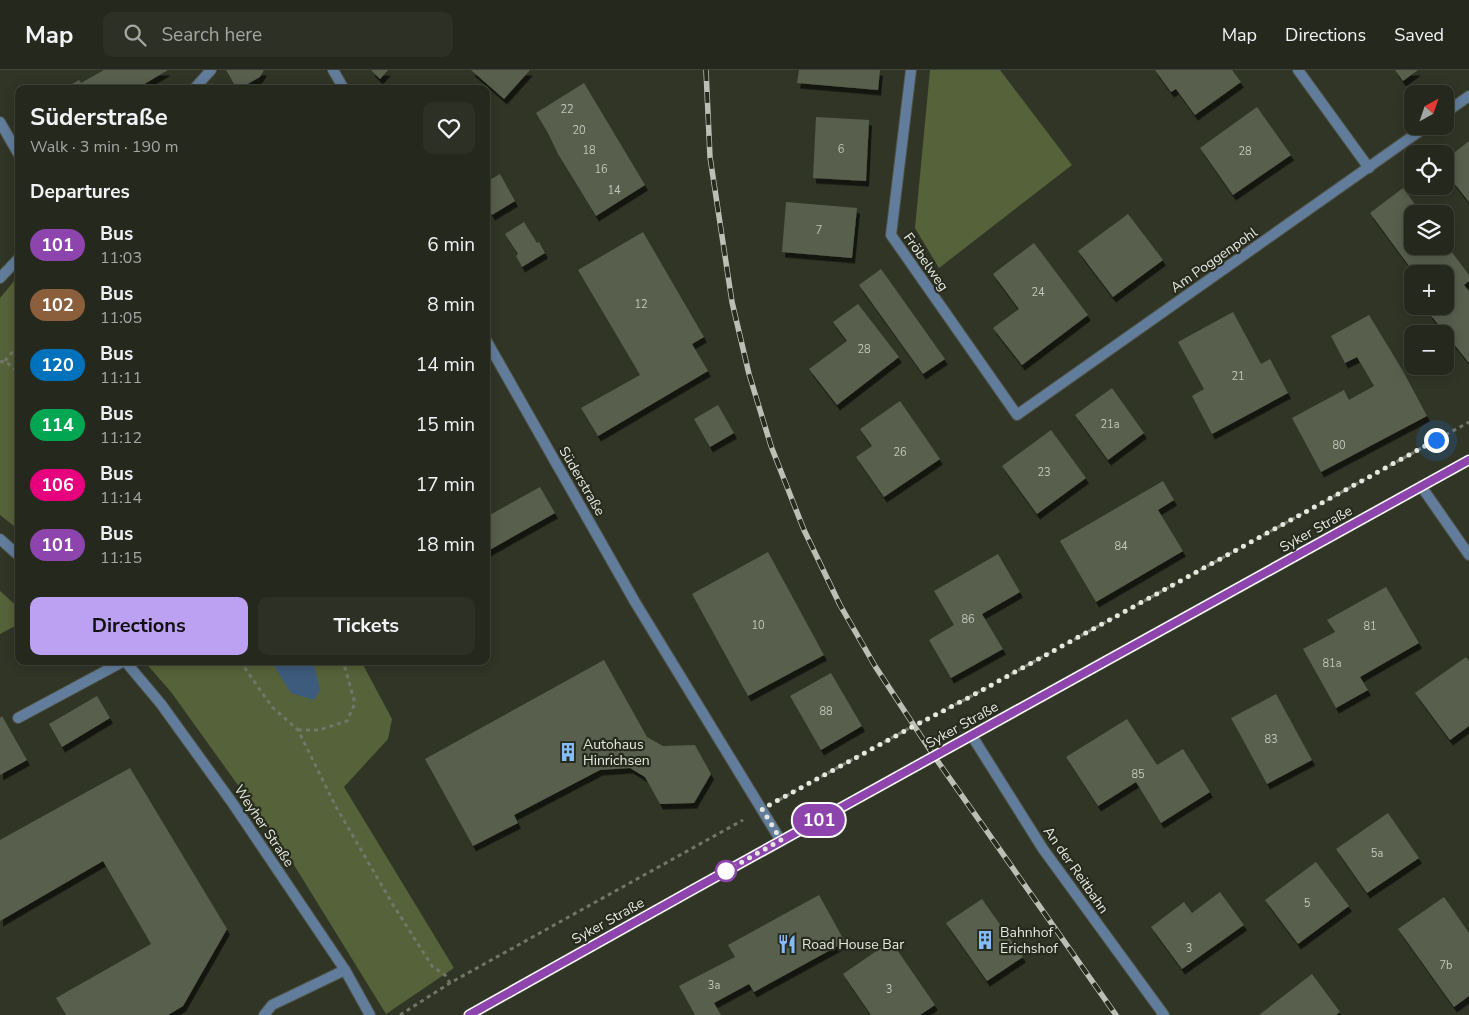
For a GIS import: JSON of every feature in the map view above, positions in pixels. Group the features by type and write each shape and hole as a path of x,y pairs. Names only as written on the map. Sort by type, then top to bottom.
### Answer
{"street":[{"path":"198,85 211,70"},
{"path":"333,70 342,85"},
{"name":"Fröbelweg","path":"911,70 891,236 1017,415"},
{"path":"1298,70 1369,168"},
{"path":"1454,107 1469,96"},
{"path":"0,122 15,148"},
{"name":"Am Poggenpohl","path":"1017,415 1414,135"},
{"path":"0,278 15,262"},
{"name":"Süderstraße","path":"490,347 635,602 781,840"},
{"name":"Syker Straße","path":"469,1015 781,840 1469,460"},
{"path":"1421,486 1469,555"},
{"path":"0,539 15,552"},
{"path":"18,718 117,665"},
{"name":"Weyher Straße","path":"127,665 161,704 231,800 345,970 370,1015"},
{"name":"An der Reitbahn","path":"972,736 1042,849 1164,1015"},
{"path":"264,1015 272,1005 345,970"}],"path":[{"path":"15,348 2,362 15,371"},
{"path":"400,1015 450,983 762,809 1469,422"},
{"path":"243,665 272,707 298,730 335,804 392,903 432,966 445,975 450,983"},
{"path":"298,730 319,730 347,721 355,704 344,665"}],"green space":[{"path":"930,70 1000,70 1072,165 939,268 915,228"},
{"path":"15,280 15,527 0,515 0,298"},
{"path":"0,591 15,604 15,626 0,634"},
{"path":"147,665 363,665 392,719 388,739 344,787 454,968 386,1014 286,852 171,692"}],"water":[{"path":"274,665 312,665 320,690 314,700 291,693"}],"building":[{"path":"104,70 168,70 143,85 71,85 79,80 81,83"},
{"path":"226,70 264,70 260,77 246,85 235,85"},
{"path":"371,70 388,70 380,79"},
{"path":"471,70 530,70 504,99"},
{"path":"799,70 880,70 878,90 797,83"},
{"path":"1155,70 1232,70 1241,82 1195,115 1176,89 1171,92"},
{"path":"1395,70 1418,70 1403,81"},
{"path":"584,83 645,185 596,216 558,154 536,113"},
{"path":"1257,107 1291,155 1233,195 1200,148"},
{"path":"816,117 869,120 866,181 813,178"},
{"path":"1469,141 1469,202 1454,183 1454,153"},
{"path":"500,174 515,201 492,215 490,212 490,180"},
{"path":"1403,188 1404,195 1408,195 1415,205 1404,205 1404,255 1454,255 1469,275 1469,281 1464,285 1469,291 1469,363 1454,344 1454,325 1439,325 1431,315 1454,315 1454,265 1408,265 1370,213"},
{"path":"786,202 857,208 852,258 782,252"},
{"path":"1128,214 1163,260 1113,297 1078,251"},
{"path":"524,222 545,253 522,267 516,256 518,254 505,234"},
{"path":"643,232 704,337 692,344 708,371 598,436 581,408 640,375 578,270"},
{"path":"1034,243 1088,315 1022,365 993,328 1019,309 993,274"},
{"path":"881,269 945,359 923,374 859,285"},
{"path":"858,304 899,357 837,405 809,369 847,341 833,322"},
{"path":"1233,312 1261,364 1270,359 1288,393 1212,434 1192,396 1204,389 1178,342"},
{"path":"1369,315 1403,371 1427,416 1321,472 1292,418 1344,390 1349,400 1374,386 1357,357 1345,363 1331,336"},
{"path":"1112,388 1144,433 1108,460 1075,415"},
{"path":"900,401 940,459 884,497 856,457 872,446 860,429"},
{"path":"718,405 734,433 710,447 694,419"},
{"path":"1051,430 1086,478 1037,514 1002,466"},
{"path":"1163,481 1174,500 1158,510 1183,551 1096,602 1060,541"},
{"path":"540,487 555,513 490,550 490,515"},
{"path":"768,552 824,655 748,696 692,594"},
{"path":"998,554 1020,592 982,614 1003,649 951,678 929,640 954,625 934,591"},
{"path":"1386,587 1419,643 1360,677 1368,690 1336,708 1303,649 1335,632 1327,620"},
{"path":"1466,657 1469,661 1469,726 1450,740 1415,693"},
{"name":"Autohaus Hinrichsen","path":"604,660 647,737 663,746 695,745 711,774 694,803 660,804 645,777 630,768 600,770 514,815 518,823 473,846 425,759"},
{"path":"831,673 862,726 821,750 790,696"},
{"path":"1276,694 1312,760 1267,784 1231,718"},
{"path":"97,696 110,718 62,747 49,724"},
{"path":"2,716 27,760 0,775 0,718"},
{"path":"1127,719 1157,765 1183,749 1210,792 1161,823 1136,782 1098,806 1066,757"},
{"path":"130,768 227,929 183,1006 168,1015 66,1015 56,998 151,944 103,861 0,921 0,840"},
{"path":"1388,813 1419,858 1367,893 1336,849"},
{"path":"1316,862 1349,906 1298,944 1265,900"},
{"path":"1220,892 1244,925 1182,969 1151,927 1184,902 1192,913"},
{"name":"Road House Bar","path":"819,895 845,942 754,992 749,984 714,1003 721,1015 695,1015 679,986 735,957 728,945"},
{"path":"1444,897 1469,933 1469,996 1454,1007 1398,929"},
{"name":"Bahnhof Erichshof","path":"982,899 1023,957 987,981 946,923"},
{"path":"891,941 935,1005 920,1015 871,1015 843,974"},
{"path":"1312,974 1340,1012 1336,1015 1259,1015"}],"railway":[{"path":"706,70 710,157 732,302 749,374 771,446 804,530 840,605 875,666 934,756 1116,1015"}],"bus line":[{"name":"101","path":"469,1015 1469,460"}],"place":[{"name":"Autohaus Hinrichsen","path":"568,752"},
{"name":"Bahnhof Erichshof","path":"985,940"},
{"name":"Road House Bar","path":"787,944"}],"route":[{"path":"726,871 781,840 762,809 1436,440"}]}
